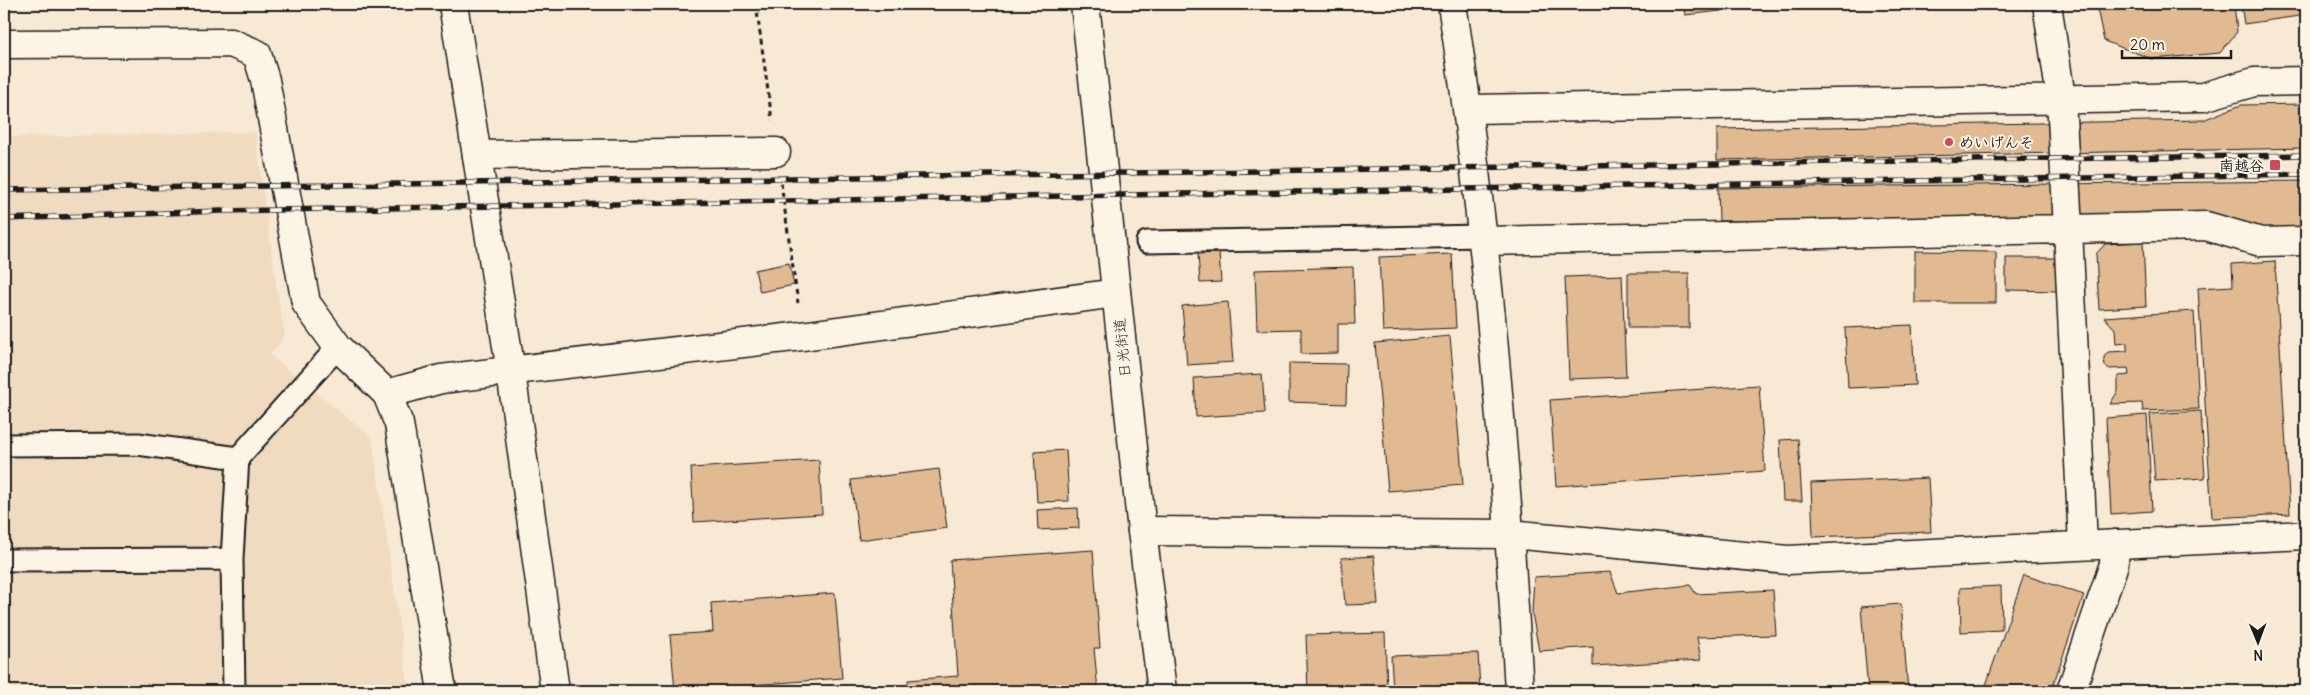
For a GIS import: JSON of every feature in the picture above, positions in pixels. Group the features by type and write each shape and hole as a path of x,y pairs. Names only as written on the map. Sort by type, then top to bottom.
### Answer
{"street":[{"path":"453,4 511,372 555,691"},
{"name":"日光街道","path":"1085,4 1142,532 1162,691"},
{"path":"1452,4 1468,109 1483,239 1510,534 1519,691"},
{"path":"2047,4 2061,98 2083,545"},
{"path":"4,44 231,43 257,54 265,80 306,303 338,347 387,394 398,424 442,691"},
{"path":"1468,109 2203,97 2254,82 2306,81"},
{"path":"477,155 776,152"},
{"path":"1483,239 2206,226 2261,242 2306,241"},
{"path":"387,394 441,380 802,336 1116,293"},
{"path":"1142,532 1510,534 1788,560 2306,535"},
{"path":"2071,691 2114,564 2115,544"}],"lane":[{"path":"1147,242 1483,239"},
{"path":"234,691 232,559 238,458 338,347"},
{"path":"4,445 138,444 238,458"},
{"path":"4,560 232,559"}],"shaded area":[{"path":"255,132 285,336 270,355 372,438 409,691 4,691 4,137"}],"building":[{"path":"1683,4 1720,4 1721,11 1685,15"},
{"path":"2096,4 2234,4 2237,32 2220,53 2152,59 2104,41"},
{"path":"2241,4 2306,4 2306,15 2244,24"},
{"path":"2306,104 2306,148 1717,160 1717,129 2203,120 2241,105"},
{"path":"2306,181 2306,230 2240,231 2204,220 1719,221 1718,188"},
{"path":"2143,242 2146,306 2099,309 2096,254 2105,244"},
{"path":"1915,251 1996,252 1996,303 1915,303"},
{"path":"1219,253 1221,282 1200,283 1198,254"},
{"path":"1452,254 1456,328 1383,331 1379,257"},
{"path":"2006,258 2061,258 2061,291 2006,290"},
{"path":"2275,261 2290,514 2212,518 2198,288 2233,286 2232,264"},
{"path":"789,263 794,285 760,292 755,270"},
{"path":"1353,267 1355,324 1338,324 1338,353 1301,354 1301,329 1257,330 1255,270"},
{"path":"1628,273 1689,273 1689,328 1628,328"},
{"path":"1622,275 1626,377 1569,379 1565,277"},
{"path":"1228,302 1233,362 1187,365 1182,306"},
{"path":"2194,311 2199,409 2143,411 2142,403 2110,404 2118,391 2118,376 2129,375 2128,368 2110,369 2105,366 2104,357 2108,352 2127,351 2127,343 2116,344 2115,329 2104,317"},
{"path":"1912,325 1915,385 1848,388 1845,328"},
{"path":"1450,336 1463,485 1388,491 1375,343"},
{"path":"1289,363 1347,364 1346,404 1289,402"},
{"path":"1262,374 1265,413 1196,417 1194,378"},
{"path":"1759,385 1765,471 1556,486 1550,400"},
{"path":"2201,411 2205,478 2155,481 2150,414"},
{"path":"2147,415 2152,511 2111,514 2106,418"},
{"path":"1798,439 1802,501 1783,501 1780,440"},
{"path":"1066,450 1069,501 1037,502 1034,452"},
{"path":"819,460 822,514 694,522 691,468"},
{"path":"939,469 947,528 859,540 851,480"},
{"path":"1928,478 1931,532 1813,537 1811,483"},
{"path":"1078,508 1079,528 1038,530 1037,510"},
{"path":"1093,550 1100,648 1094,648 1098,691 909,691 908,680 958,676 950,560"},
{"path":"1374,556 1378,604 1345,605 1341,558"},
{"path":"1610,572 1618,593 1690,585 1696,594 1773,590 1776,635 1697,637 1701,660 1593,666 1593,647 1539,651 1532,613 1534,577"},
{"path":"2024,575 2084,595 2051,691 2005,691 1986,685"},
{"path":"2001,586 2002,630 1961,632 1960,588"},
{"path":"835,593 842,678 675,691 670,635 713,632 711,603"},
{"path":"1901,604 1908,691 1868,691 1861,607"},
{"path":"1385,633 1387,691 1308,691 1306,635"},
{"path":"1478,653 1480,691 1393,691 1391,656"}],"railway":[{"path":"4,190 2306,155"},
{"path":"4,219 220,211 2306,174"}],"place":[{"name":"めいげんそ","path":"1949,142"},
{"name":"南越谷","path":"2275,165"}]}
